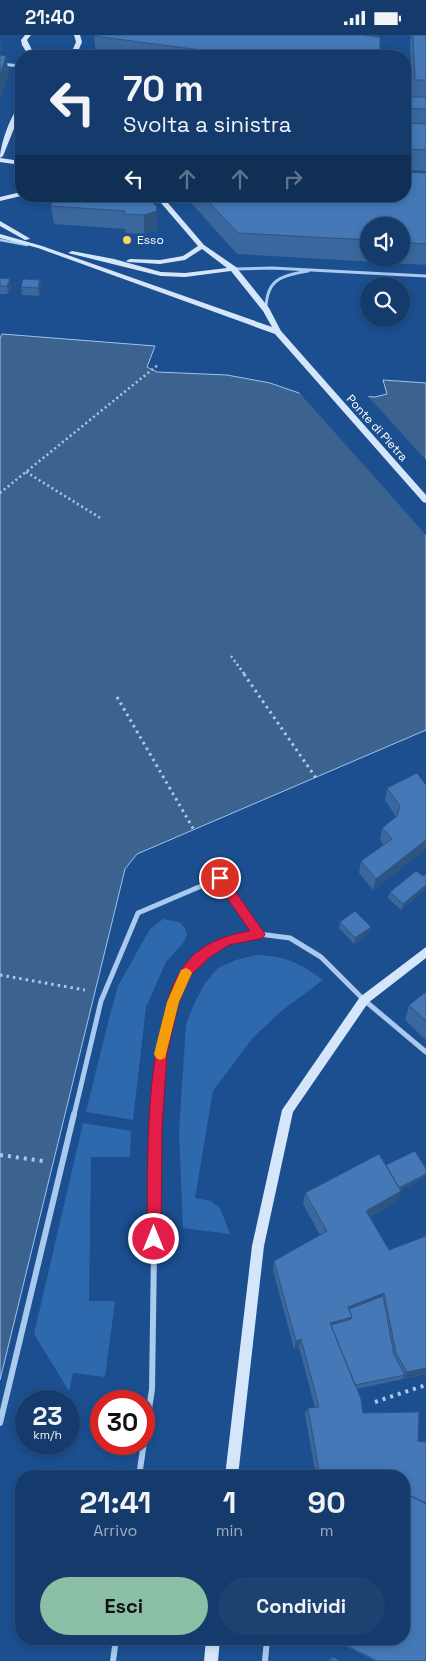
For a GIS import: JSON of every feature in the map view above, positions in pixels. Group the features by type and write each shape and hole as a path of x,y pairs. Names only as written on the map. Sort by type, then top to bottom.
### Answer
{"main road":[{"path":"28,35 24,40 28,50"},
{"path":"76,50 79,42 77,35"},
{"path":"0,156 15,118"},
{"path":"0,135 8,136"},
{"path":"0,160 15,162"},
{"path":"0,199 15,195"},
{"name":"Ponte di Pietra","path":"163,202 202,246 233,269 266,309 278,332 426,500"},
{"path":"0,223 40,247 114,261 161,274 185,275 233,269"},
{"path":"0,236 40,247 278,332"},
{"path":"114,261 160,262 185,257 202,246"},
{"path":"233,1470 258,1246 288,1110 364,999 426,951"},
{"path":"210,1661 212,1645"}],"street":[{"path":"0,64 15,65"},
{"path":"233,269 316,270 426,276"},
{"path":"266,309 265,295 271,284 289,275 316,270"},
{"path":"0,1423 101,1001 138,913 220,878 259,934"},
{"path":"140,1470 152,1389 155,1128 160,1053 173,1002 186,972 206,953 227,940 259,934 290,938 322,957 364,999 426,1052"},
{"path":"112,1661 115,1645"},
{"path":"265,1661 266,1645"}],"lane":[{"path":"0,240 40,247"}],"path":[{"path":"0,493 159,364"},
{"path":"26,472 102,519"},
{"path":"231,656 316,778"},
{"path":"117,697 194,830"},
{"path":"0,975 88,990"},
{"path":"0,1155 46,1162"},
{"path":"375,1402 426,1385"}],"shaded area":[{"path":"2,334 155,346 147,367 157,372 227,375 270,383 299,393 375,397 387,394 383,380 426,383 426,730 137,854 125,869 0,1380 0,339"},
{"path":"163,919 179,922 185,928 187,935 184,942 166,962 146,1007 133,1120 86,1112 118,986 150,929"},
{"path":"257,955 292,961 323,980 280,1012 252,1039 213,1091 195,1198 211,1201 220,1208 230,1234 183,1228 179,1131 186,1024 205,983 218,968 236,960"},
{"path":"83,1123 131,1131 130,1157 91,1157 89,1301 115,1301 105,1377 73,1373 68,1390 34,1334"}],"pier":[{"path":"296,389 366,394 426,460 426,535"}],"building":[{"path":"365,35 380,37 380,50 200,50 94,36"},
{"path":"413,35 426,35 426,80 415,80"},
{"path":"0,55 6,56 0,75"},
{"path":"411,97 426,97 426,109 411,108"},
{"path":"411,123 426,124 426,150 411,149"},
{"path":"411,172 426,173 426,244 410,243 410,217 360,217 360,240 238,233 209,202 411,202"},
{"path":"52,202 152,202 157,207 156,211 144,215 124,214 125,211 51,206"},
{"path":"0,278 10,279 7,286 0,286"},
{"path":"23,279 40,280 38,288 21,287"},
{"path":"417,773 426,785 426,840 376,879 361,861 392,839 382,828 397,816 400,806 387,788"},
{"path":"416,871 423,876 426,874 426,885 403,904 390,892"},
{"path":"355,911 371,927 355,938 340,922"},
{"path":"426,992 426,1021 409,1005"},
{"path":"415,1151 426,1169 426,1174 399,1188 386,1165"},
{"path":"379,1154 401,1191 366,1211 389,1250 426,1236 426,1368 407,1372 396,1353 384,1293 348,1307 352,1317 330,1323 361,1399 363,1413 419,1412 418,1441 426,1442 426,1503 410,1495 410,1470 319,1470 308,1408 319,1407 301,1339 296,1341 274,1261 327,1231 305,1193"},
{"path":"383,1296 394,1355 405,1375 355,1385 331,1325 351,1319 349,1309"},
{"path":"410,1496 426,1504 426,1661 377,1661 346,1645 410,1645"},
{"path":"333,1657 340,1661 332,1661"}],"slow traffic":[{"path":"160,1054 173,1002 186,973"}],"place":[{"name":"Esso","path":"127,240"}],"route":[{"path":"154,1239 155,1128 160,1053 173,1002 186,972 206,953 227,940 259,934 220,878"}]}
